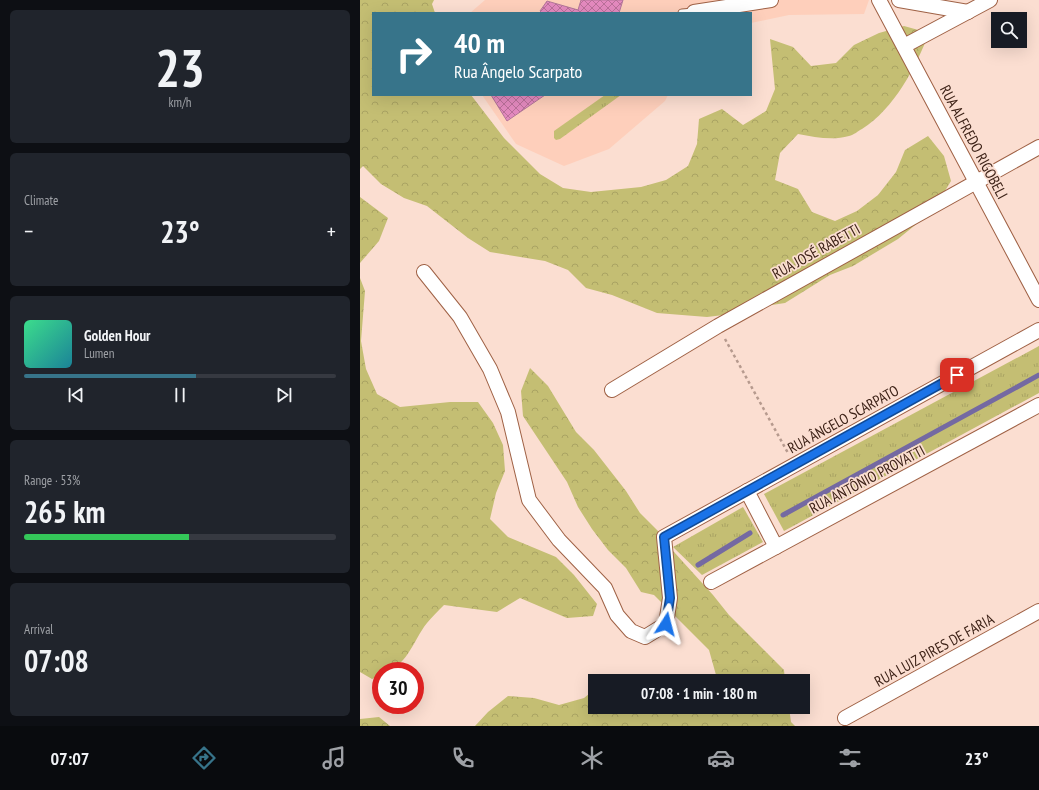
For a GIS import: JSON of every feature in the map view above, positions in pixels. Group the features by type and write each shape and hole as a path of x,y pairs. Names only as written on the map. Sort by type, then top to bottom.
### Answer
{"street":[{"path":"694,12 734,3 771,0"},
{"name":"RUA ALFREDO RIGOBELI","path":"879,0 1039,300"},
{"path":"899,0 968,12"},
{"path":"904,46 990,0"},
{"name":"RUA JOSÉ RABETTI","path":"612,390 718,326 1039,147"},
{"name":"RUA ÂNGELO SCARPATO","path":"424,272 460,317 490,368 508,412 529,500 559,540 605,588 617,615 631,631 645,637 666,624 670,598 664,537 1039,330"},
{"name":"RUA ANTÔNIO PROVATTI","path":"711,582 1039,405"},
{"path":"747,491 776,547"},
{"name":"RUA LUIZ PIRES DE FARIA","path":"845,718 1039,611"}],"path":[{"path":"718,326 794,465"}],"shaded area":[{"path":"485,0 869,0 864,14 789,15 752,23 752,12 471,12"},
{"path":"483,96 668,96 665,101 609,149 564,166 516,144"}],"green space":[{"path":"360,0 434,0 432,4 435,12 372,12 372,96 472,96 504,138 540,174 563,188 591,192 641,187 666,180 688,166 697,144 699,119 722,109 743,125 766,111 775,89 770,39 793,47 811,66 836,63 854,45 879,33 904,26 929,33 918,60 894,99 874,121 854,134 836,138 824,138 798,134 780,153 775,180 798,189 812,212 835,221 857,211 878,195 896,172 905,150 928,136 944,156 951,181 937,204 919,222 898,239 853,266 830,275 785,303 758,307 732,314 707,317 657,313 612,295 586,288 568,270 545,261 490,252 468,238 427,206 404,198 381,184 363,166 360,169"},
{"path":"604,96 620,96 560,139 556,140 554,138 554,131"},
{"path":"360,197 388,218 379,241 360,263"},
{"path":"360,278 365,291 361,341 366,369 377,394 400,407 450,402 478,402 493,423 503,445 505,471 496,493 490,519 508,537 556,557 574,575 597,604 593,616 567,618 520,598 497,612 444,605 427,623 401,662 372,662 372,679 360,672"},
{"path":"1039,346 1039,393 784,531 764,494"},
{"path":"530,368 548,386 576,432 594,450 626,491 640,513 658,531 674,552 729,615 784,670 784,674 716,674 709,650 654,595 641,592 626,568 608,550 592,529 578,507 567,482 523,416 521,391"},
{"path":"743,507 763,542 702,575 673,547"},
{"path":"588,695 588,714 790,714 791,722 795,726 475,726 488,712 508,696 534,698 559,705 584,698"},
{"path":"379,717 390,726 360,726 360,719"}],"building":[{"path":"581,0 623,0 619,12 540,11 547,1 578,10"},
{"path":"492,96 544,96 507,121"}],"waterway":[{"path":"783,515 1039,375"},
{"path":"698,565 750,533"}],"route":[{"path":"666,624 670,598 664,537 957,375"}]}
